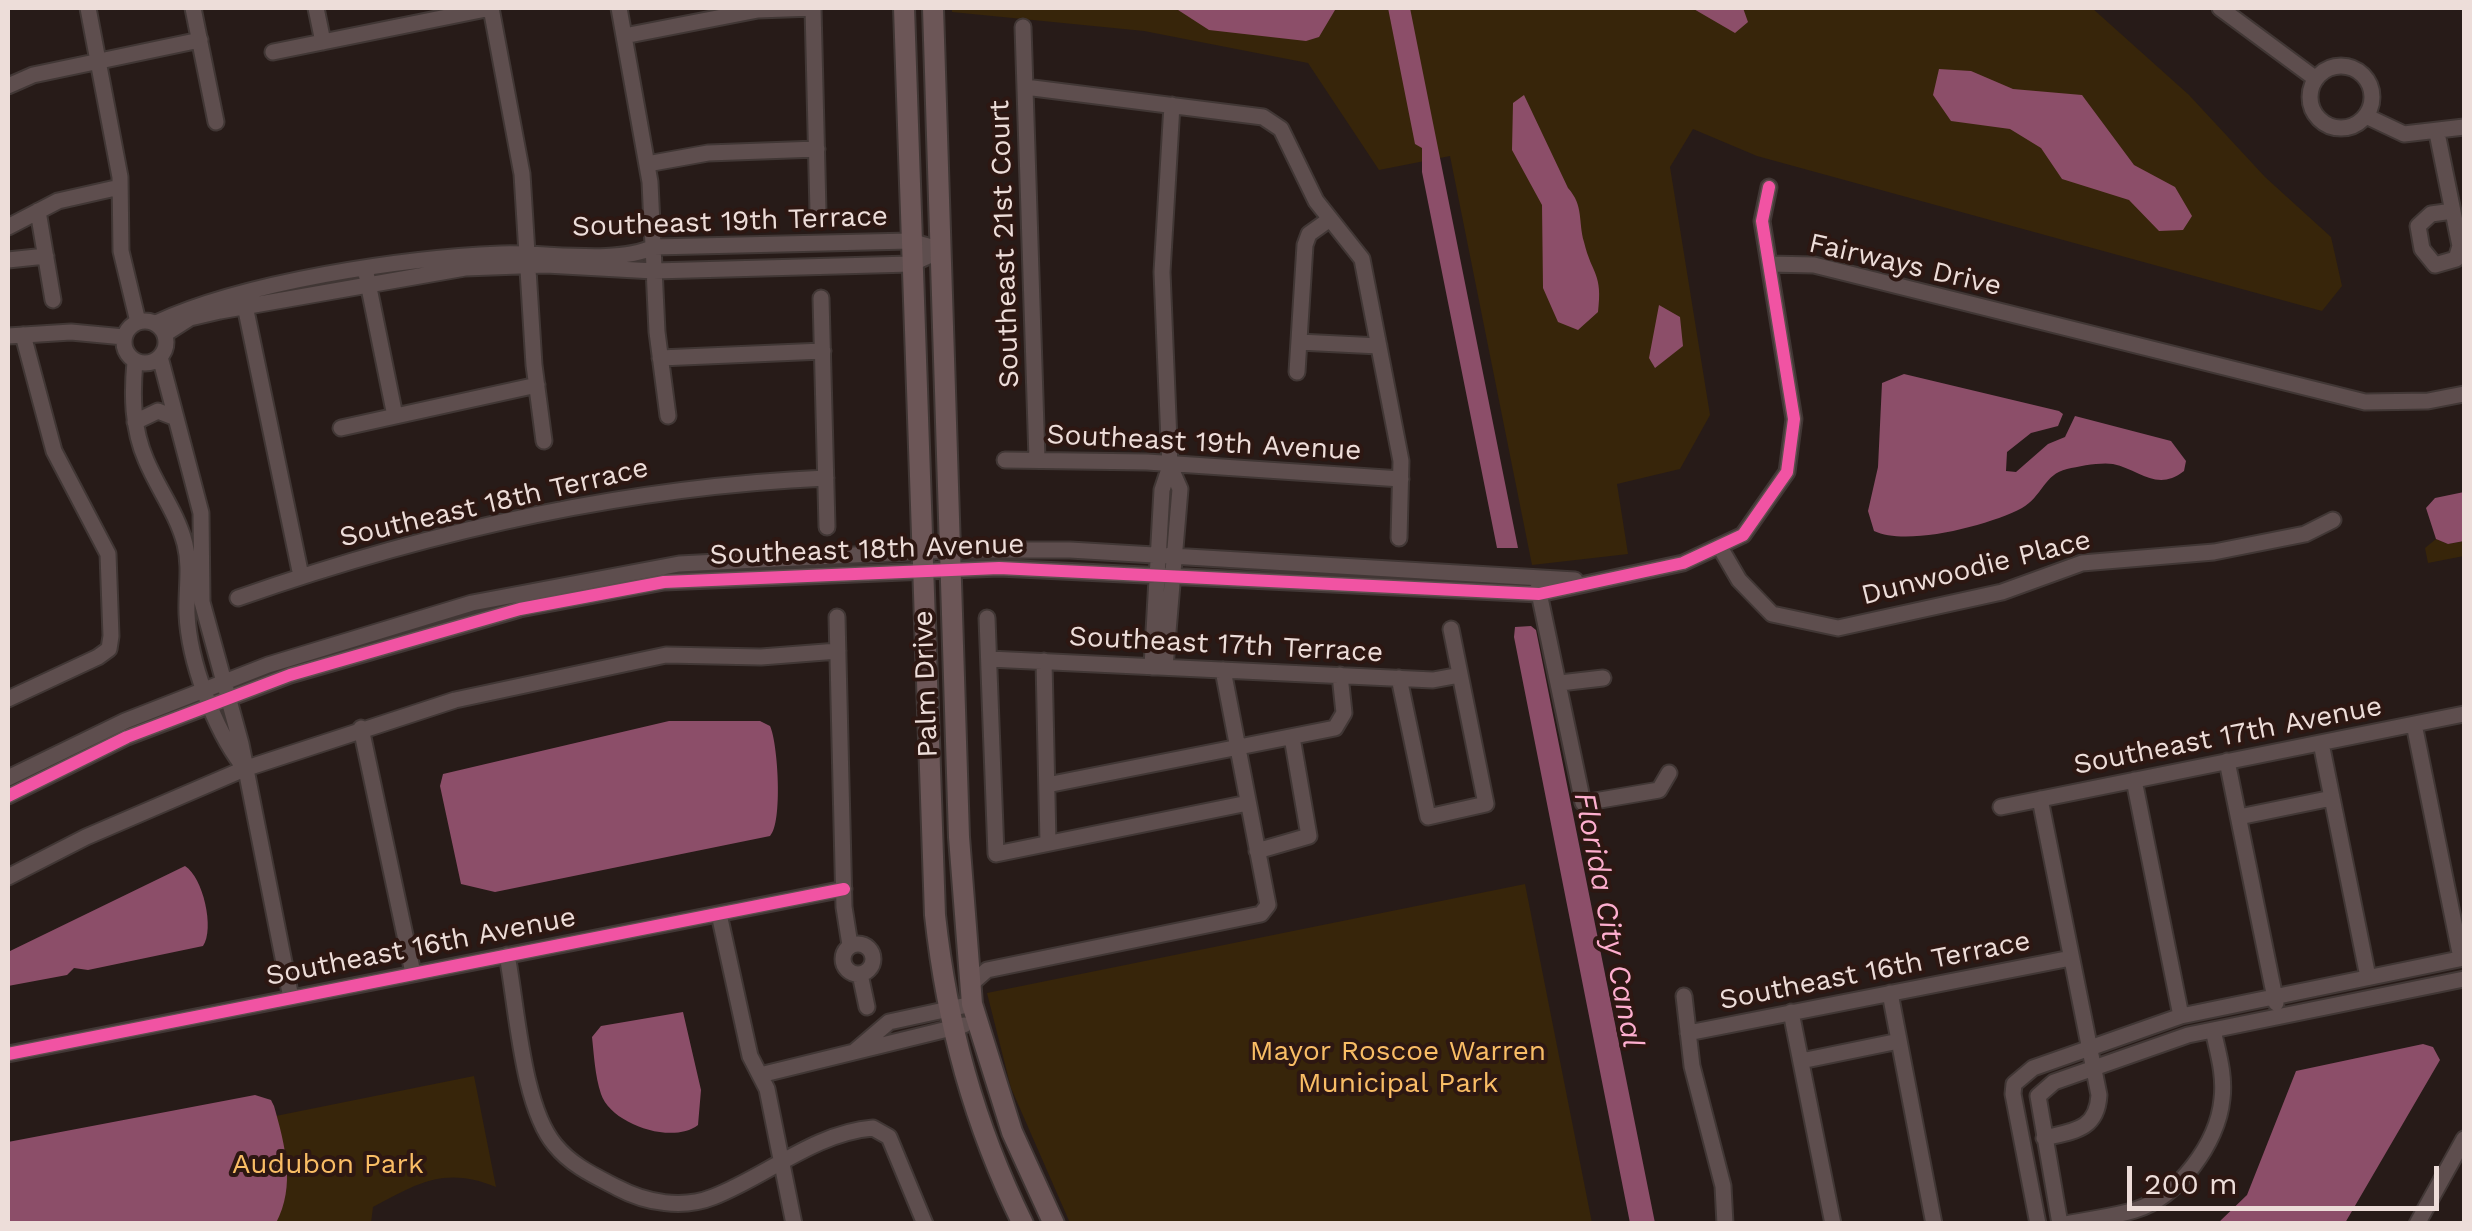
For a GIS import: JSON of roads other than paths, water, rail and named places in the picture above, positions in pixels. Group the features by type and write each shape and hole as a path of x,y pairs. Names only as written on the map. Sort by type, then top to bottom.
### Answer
{"main road":[{"name":"Palm Drive","path":"904,8 930,840 949,1018 991,1159 1023,1224"},
{"name":"Palm Drive","path":"933,8 950,559 977,966 973,1004 1012,1132 1054,1224"}],"street":[{"path":"88,8 120,187 120,251 138,322"},
{"path":"193,8 216,122"},
{"path":"316,8 323,42"},
{"path":"274,52 491,8 518,146 544,440"},
{"path":"619,8 647,164 660,358 668,416"},
{"path":"624,36 758,10 812,8 818,212"},
{"path":"2220,8 2316,79"},
{"name":"Southeast 21st Court","path":"1023,27 1036,459"},
{"path":"8,86 99,61 200,40"},
{"path":"2331,68 2359,72 2370,88 2366,116 2343,128 2318,119 2310,100 2316,79 2331,68"},
{"path":"1024,87 1262,117 1280,130 1316,201 1362,259 1400,478 1399,538"},
{"path":"1158,667 1167,554 1180,488 1170,466 1162,272 1172,106"},
{"path":"2366,116 2404,134 2464,127"},
{"path":"2437,132 2453,210"},
{"path":"647,164 708,153 816,149"},
{"path":"8,226 68,198 120,187"},
{"path":"1769,187 1762,221 1769,264"},
{"path":"38,211 53,300"},
{"path":"1297,372 1305,245 1309,234 1330,218"},
{"name":"Southeast 19th Terrace","path":"160,328 198,304 244,300 450,257 529,259 622,255 654,247 910,241 942,250"},
{"path":"687,246 688,270"},
{"name":"Southeast 19th Terrace","path":"529,259 654,272 910,264 942,250"},
{"path":"8,260 46,256"},
{"name":"Fairways Drive","path":"1537,587 1594,581 1684,563 1721,549 1743,535 1787,472 1794,419 1769,264 1814,265 2364,402 2428,401 2464,394"},
{"path":"367,276 396,416"},
{"path":"821,298 827,527"},
{"path":"244,300 301,576"},
{"path":"138,322 160,328 166,348 150,363 135,360 125,349 124,337 138,322"},
{"path":"8,699 108,648 108,554 54,452 15,335 70,332 124,337"},
{"path":"1299,342 1379,346"},
{"path":"660,358 822,351"},
{"path":"160,357 201,513 202,602 244,769 291,998"},
{"path":"135,360 135,422 146,460 180,526 189,566 187,617 227,745 244,769"},
{"path":"340,428 537,385"},
{"path":"135,422 158,411 176,418"},
{"name":"Southeast 19th Avenue","path":"1004,460 1400,478"},
{"name":"Southeast 18th Terrace","path":"238,598 301,576 554,509 711,484 826,478"},
{"name":"Dunwoodie Place","path":"1721,549 1755,600 1772,614 1838,628 2002,592 2082,563 2214,552 2306,534 2333,520"},
{"name":"Southeast 18th Avenue","path":"950,559 1167,554 1509,573 1537,587"},
{"path":"8,778 125,721 209,696 472,604 651,568 950,559"},
{"name":"Southeast 18th Avenue","path":"950,559 1166,574 1537,587"},
{"path":"1537,587 1583,803 1659,790 1668,773"},
{"path":"837,617 844,888 850,945 842,961 847,970 860,974 870,969 872,954 861,943 850,945"},
{"path":"987,618 996,854 1248,802"},
{"path":"1399,678 1428,817 1486,804 1451,629"},
{"path":"8,877 86,837 244,769 455,700 666,655 761,657 838,651"},
{"name":"Southeast 17th Terrace","path":"988,658 1399,678 1460,675"},
{"path":"1044,661 1048,843"},
{"path":"977,966 1262,914 1268,905 1223,670"},
{"path":"1047,786 1336,728 1342,722 1340,675"},
{"path":"1560,683 1603,678"},
{"path":"8,796 209,696"},
{"name":"Southeast 17th Avenue","path":"2001,806 2464,714"},
{"path":"2038,1224 2014,1084 2032,1068 2180,1016 2463,958 2414,724"},
{"path":"361,728 413,973"},
{"path":"1258,851 1301,842 1308,836 1292,736"},
{"path":"2322,743 2368,978"},
{"path":"2227,762 2279,1016"},
{"path":"2134,780 2180,1016"},
{"path":"2238,817 2332,798"},
{"path":"2040,799 2099,1095 2094,1120 2084,1128 2044,1138"},
{"name":"Southeast 16th Avenue","path":"8,1054 844,888"},
{"path":"719,914 750,1056 767,1090 794,1224"},
{"path":"507,955 543,1129 578,1167 631,1195 663,1203 709,1199 792,1154 860,1129 882,1131 924,1224"},
{"name":"Southeast 16th Terrace","path":"1688,1032 2072,958"},
{"path":"860,974 867,1007"},
{"path":"2213,1030 2223,1078 2222,1102 2207,1144 2186,1174 2138,1209 2063,1224 2038,1096 2054,1082 2213,1030 2464,979"},
{"path":"1890,993 1934,1224"},
{"path":"1684,996 1692,1066 1723,1186 1725,1224"},
{"path":"760,1075 852,1055 949,1018 973,1004"},
{"path":"1791,1012 1833,1224"},
{"path":"1801,1061 1899,1041"},
{"path":"2417,1224 2464,1140"}],"water label":[{"name":"Florida City Canal","path":"1608,920"}],"park label":[{"name":"Mayor Roscoe Warren Municipal Park","path":"1398,1068"},
{"name":"Audubon Park","path":"328,1165"}]}
